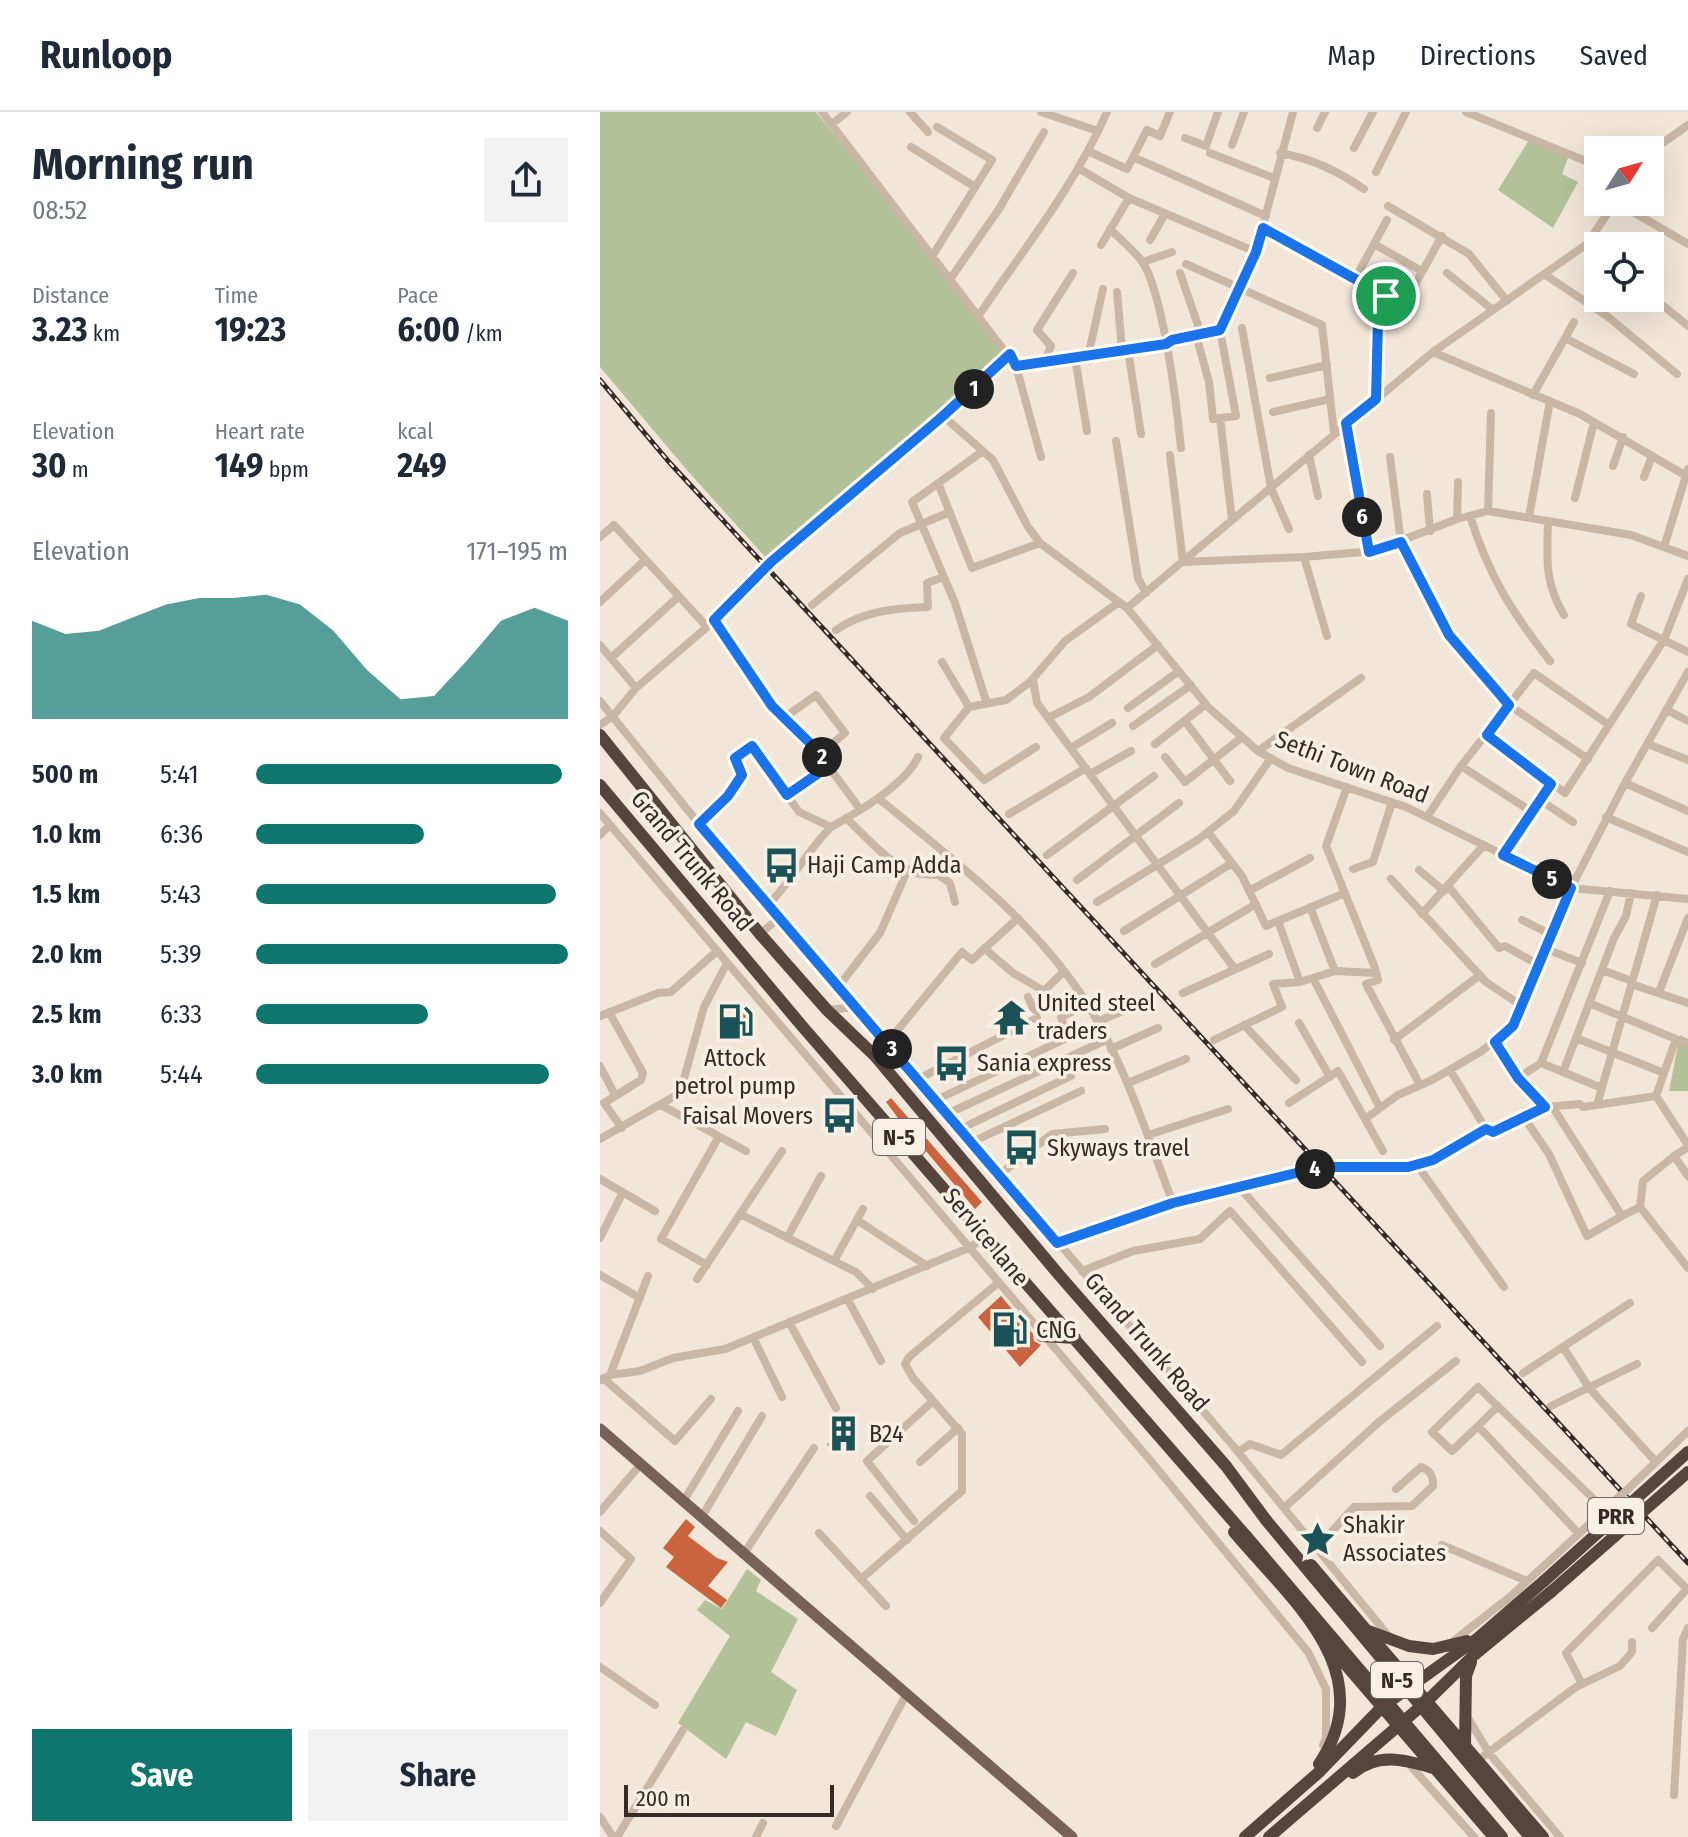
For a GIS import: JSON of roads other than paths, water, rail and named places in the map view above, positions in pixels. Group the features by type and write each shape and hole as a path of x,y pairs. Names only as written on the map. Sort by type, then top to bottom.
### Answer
{"highway":[{"name":"Grand Trunk Road","path":"600,735 760,934 827,1010 875,1056 1226,1466 1266,1520 1530,1837"},
{"name":"Grand Trunk Road","path":"600,785 802,1026 1202,1485 1502,1837"},
{"path":"1042,1336 1075,1338"},
{"name":"PRR","path":"1269,1837 1426,1702 1688,1452"},
{"path":"1226,1466 1543,1837"},
{"name":"PRR","path":"1245,1837 1303,1786 1382,1707 1548,1586 1688,1472"},
{"path":"1202,1485 1233,1531 1494,1837"},
{"path":"1366,1630 1423,1648 1444,1648 1478,1638"},
{"path":"1303,1786 1334,1741 1340,1714 1337,1667 1326,1641"},
{"path":"1465,1747 1466,1676 1474,1655"},
{"path":"1313,1797 1372,1762 1404,1760 1433,1768"}],"main road":[{"path":"600,1429 1072,1837"}],"street":[{"path":"822,112 1010,354 1041,457"},
{"path":"832,124 847,112"},
{"path":"1041,112 1098,131"},
{"path":"979,315 1078,168 1107,112"},
{"path":"1185,138 1206,146 1218,112"},
{"path":"1232,145 1244,112"},
{"path":"1180,273 1199,334 1213,419 1236,416 1220,330 1256,252 1293,112"},
{"path":"1317,128 1325,112"},
{"path":"1354,148 1373,112"},
{"path":"1376,172 1406,112"},
{"path":"1466,112 1584,160"},
{"path":"1088,151 1127,169 1147,130 1160,136 1166,113"},
{"path":"916,114 928,132"},
{"path":"1664,142 1688,125"},
{"path":"933,255 992,160 937,127"},
{"path":"951,278 999,209 1044,132"},
{"path":"911,147 975,187"},
{"path":"1210,153 1274,178"},
{"path":"1280,153 1321,163 1364,189"},
{"path":"1133,157 1266,216"},
{"path":"1078,168 1129,198 1256,252"},
{"path":"1101,245 1129,198"},
{"path":"1388,206 1442,236 1477,261 1507,301"},
{"path":"1150,240 1165,214"},
{"path":"1640,216 1688,244"},
{"path":"1355,279 1387,220"},
{"path":"1263,228 1403,306 1442,236"},
{"path":"1110,229 1143,262 1166,344 1181,448"},
{"path":"1374,244 1422,271"},
{"path":"1036,747 984,780 944,738 969,707 1006,700 1033,680 1065,641 1146,593 1433,352 1584,246"},
{"path":"1143,262 1172,252"},
{"path":"1186,264 1322,325 1334,433"},
{"path":"1044,363 1051,346 1037,330 1073,273"},
{"path":"1447,273 1493,310"},
{"path":"1544,274 1607,316 1677,374"},
{"path":"1088,357 1103,289"},
{"path":"1117,292 1141,434"},
{"path":"1376,399 1378,320 1386,296"},
{"path":"1664,306 1688,326"},
{"path":"1533,395 1574,322"},
{"path":"1242,328 1271,488 1289,529"},
{"path":"1016,366 1166,344 1220,330"},
{"path":"1565,338 1634,374"},
{"path":"1433,352 1594,422 1687,474 1664,547"},
{"path":"600,725 613,716 636,688 711,624 771,562 943,416 1010,354"},
{"path":"1075,358 1087,431"},
{"path":"1270,378 1327,365"},
{"path":"1273,412 1330,399"},
{"path":"1529,517 1550,401"},
{"path":"1488,511 1491,413"},
{"name":"Sethi Town Road","path":"943,416 993,460 1028,527 1040,543 1123,605 1206,704 1258,751 1288,768 1392,802 1427,817 1571,888 1688,899"},
{"path":"1220,418 1232,520"},
{"path":"1575,498 1594,422"},
{"path":"1346,423 1369,552"},
{"path":"1613,466 1623,437"},
{"path":"1116,441 1138,578 1146,593"},
{"path":"983,451 912,502 944,577 987,704"},
{"path":"1170,455 1183,562"},
{"path":"1309,455 1318,496"},
{"path":"1644,477 1652,456"},
{"path":"1390,457 1401,542 1449,635 1509,705 1588,759"},
{"path":"1457,519 1458,482"},
{"path":"938,483 972,568 1040,543"},
{"path":"1427,494 1430,531"},
{"path":"1183,562 1369,552 1457,519 1488,511 1631,535 1688,556"},
{"path":"812,605 900,533 950,512"},
{"path":"1470,516 1485,562 1517,618 1550,661"},
{"path":"1548,521 1547,572 1551,595 1564,615"},
{"path":"600,537 614,525 678,597 711,624 784,718 820,754 860,809"},
{"path":"1304,557 1327,636"},
{"path":"600,602 645,560"},
{"path":"836,630 850,620 874,613 928,607 927,583 944,577"},
{"path":"1487,735 1565,793 1664,640 1688,579"},
{"path":"1641,596 1631,624 1688,652"},
{"path":"611,658 678,597"},
{"path":"600,645 636,688"},
{"path":"1048,718 1089,697 1158,645"},
{"path":"942,662 969,707"},
{"path":"1128,708 1179,671"},
{"path":"1365,1119 1398,1095 1450,1070 1495,1042 1513,1026 1571,888 1606,817 1688,672"},
{"path":"1427,817 1461,766 1534,673 1609,725"},
{"path":"1258,751 1361,678"},
{"path":"1033,680 1037,703 1234,968"},
{"path":"1133,726 1191,685"},
{"path":"784,718 816,695 845,733 820,754"},
{"path":"600,701 707,834 1238,1452 1391,1639"},
{"path":"1155,744 1206,704"},
{"path":"1667,710 1688,721"},
{"path":"1185,721 1230,781"},
{"path":"1071,748 1112,723"},
{"path":"1165,757 1185,782 1241,738"},
{"path":"1648,744 1688,760"},
{"path":"699,824 728,796 742,775 735,758 752,746 799,812 831,827"},
{"path":"1009,814 1131,751"},
{"path":"768,905 785,889 812,847 831,827 878,798 914,766 918,757"},
{"path":"1097,902 1158,866 1234,811 1271,758"},
{"path":"787,795 829,766"},
{"path":"1461,766 1532,812"},
{"path":"1047,855 1154,776"},
{"path":"1625,783 1688,811"},
{"path":"1503,855 1551,784"},
{"path":"1347,787 1326,846 1376,973 1378,980 1366,984 1420,1085"},
{"path":"878,798 994,894 1018,918 1088,1004 1128,1083 1173,1203"},
{"path":"1540,800 1573,822"},
{"path":"1353,869 1373,862 1392,802"},
{"path":"1077,880 1179,803"},
{"name":"Service lane","path":"600,813 971,1247 1308,1652 1326,1689 1326,1738 1303,1786"},
{"path":"1606,817 1688,852"},
{"path":"846,818 897,865 925,876 937,874 950,883 955,902"},
{"path":"600,835 610,825"},
{"path":"1208,832 1232,863 1266,926 1345,893"},
{"path":"685,844 707,834"},
{"path":"1422,914 1484,845"},
{"path":"1249,891 1310,858"},
{"path":"1124,931 1232,863"},
{"path":"838,987 880,933 908,869"},
{"path":"1419,870 1446,889 1499,948 1505,946 1539,965"},
{"path":"1391,879 1480,975 1522,1006"},
{"path":"1518,1078 1541,1063 1610,891"},
{"path":"1563,1072 1626,916 1631,893"},
{"path":"1597,1105 1657,895"},
{"path":"1155,964 1256,904"},
{"path":"1310,907 1335,971"},
{"path":"760,934 779,918"},
{"path":"875,1056 885,1040 962,952 972,960 1018,918"},
{"path":"1659,992 1688,918"},
{"path":"1522,920 1552,935"},
{"path":"1278,921 1300,982"},
{"path":"984,948 1013,973 1044,991 1063,972"},
{"path":"1546,949 1582,963"},
{"path":"622,1128 604,1103 641,1080 643,1073 604,1014 658,993 671,992 717,951"},
{"path":"1183,993 1269,954"},
{"path":"600,1139 682,1090 704,1007 727,963"},
{"path":"1602,970 1688,1003"},
{"path":"1214,1040 1282,1007 1273,984 1300,982 1335,971 1376,973"},
{"path":"1394,1040 1480,975"},
{"path":"1313,978 1380,1108"},
{"path":"918,1079 1037,1018 1028,997"},
{"path":"1589,1003 1688,1044"},
{"path":"936,1100 1067,1038 1061,1017 1088,1004"},
{"path":"1097,1022 1137,1005"},
{"path":"827,1010 855,1007"},
{"path":"1299,1023 1330,1077"},
{"path":"1244,1025 1296,1080"},
{"path":"785,1032 802,1026"},
{"path":"1111,1049 1158,1028"},
{"path":"1576,1038 1664,1073"},
{"path":"1656,1096 1676,1039"},
{"path":"947,1114 1106,1040"},
{"path":"1495,1042 1518,1078 1548,1107 1622,1216"},
{"path":"1128,1083 1186,1059"},
{"path":"1541,1063 1602,1088"},
{"path":"600,1066 615,1095"},
{"path":"1450,1070 1486,1129 1493,1132 1548,1107 1597,1105 1656,1096"},
{"path":"1289,1103 1338,1071 1383,1151"},
{"path":"960,1129 1071,1076"},
{"path":"972,1142 1081,1091"},
{"path":"1656,1096 1688,1146 1643,1181 1640,1207 1688,1268"},
{"path":"661,1105 746,1151"},
{"path":"1148,1135 1228,1109"},
{"path":"1523,1116 1549,1154 1587,1236 1640,1207"},
{"path":"979,1180 1052,1134 1105,1129"},
{"path":"1057,1243 1173,1203 1321,1167 1417,1165 1433,1160 1486,1129"},
{"path":"707,1265 661,1239 718,1138"},
{"path":"697,1279 782,1151"},
{"path":"1674,1156 1688,1176"},
{"path":"1417,1165 1504,1287"},
{"path":"787,1238 821,1176"},
{"path":"600,1179 655,1211"},
{"path":"1239,1187 1380,1346"},
{"path":"600,1238 623,1192"},
{"path":"834,1261 863,1209"},
{"path":"1082,1271 1133,1251 1200,1239 1230,1211 1362,1362"},
{"path":"740,1214 856,1272 873,1289"},
{"path":"857,1220 927,1266"},
{"path":"604,1378 640,1371 680,1357 710,1353 753,1337 971,1247 985,1236"},
{"path":"600,1275 640,1298"},
{"path":"604,1378 648,1276"},
{"path":"861,1579 962,1491 963,1437 907,1369 906,1360 998,1283"},
{"path":"848,1300 881,1361"},
{"path":"1523,1373 1630,1303"},
{"path":"1105,1328 1119,1316"},
{"path":"789,1322 836,1408"},
{"path":"1238,1452 1250,1444 1281,1455 1437,1326"},
{"path":"753,1337 782,1397"},
{"path":"1563,1347 1590,1389 1656,1462"},
{"path":"1284,1508 1379,1422 1456,1361"},
{"path":"1551,1406 1637,1364"},
{"path":"604,1378 675,1441 711,1399"},
{"path":"1498,1406 1452,1451 1432,1432 1478,1387 1498,1406 1605,1510"},
{"path":"914,1521 867,1461 933,1401"},
{"path":"683,1502 738,1411"},
{"path":"701,1518 762,1416"},
{"path":"1478,1426 1579,1534"},
{"path":"920,1462 958,1428"},
{"path":"1444,1648 1527,1581 1688,1431"},
{"path":"743,1555 814,1448"},
{"path":"600,1512 640,1465"},
{"path":"1317,1548 1354,1507 1412,1506 1433,1486 1434,1480 1421,1467 1396,1489"},
{"path":"878,1505 891,1493"},
{"path":"870,1496 907,1540"},
{"path":"600,1531 631,1559 600,1603"},
{"path":"819,1533 886,1606"},
{"path":"1442,1545 1527,1581"},
{"path":"1582,1684 1566,1653 1658,1560 1688,1589 1652,1628"},
{"path":"1674,1795 1683,1639 1688,1628"},
{"path":"1477,1761 1582,1684 1620,1666 1632,1652 1632,1642"},
{"path":"600,1667 655,1705"},
{"path":"836,1826 907,1693"},
{"path":"1465,1709 1471,1726 1489,1753 1560,1837"},
{"path":"600,1817 615,1837 683,1730"},
{"path":"1404,1760 1474,1837"},
{"path":"756,1837 763,1823"}],"railway":[{"path":"600,380 669,462 1688,1563"}],"place":[{"name":"Haji Camp Adda","path":"781,865"},
{"name":"United steel traders","path":"1011,1017"},
{"name":"Attock petrol pump","path":"735,1021"},
{"name":"Sania express","path":"951,1063"},
{"name":"Faisal Movers","path":"839,1116"},
{"name":"Skyways travel","path":"1021,1148"},
{"name":"CNG","path":"1010,1330"},
{"name":"B24","path":"843,1434"},
{"name":"Shakir Associates","path":"1317,1539"}]}
